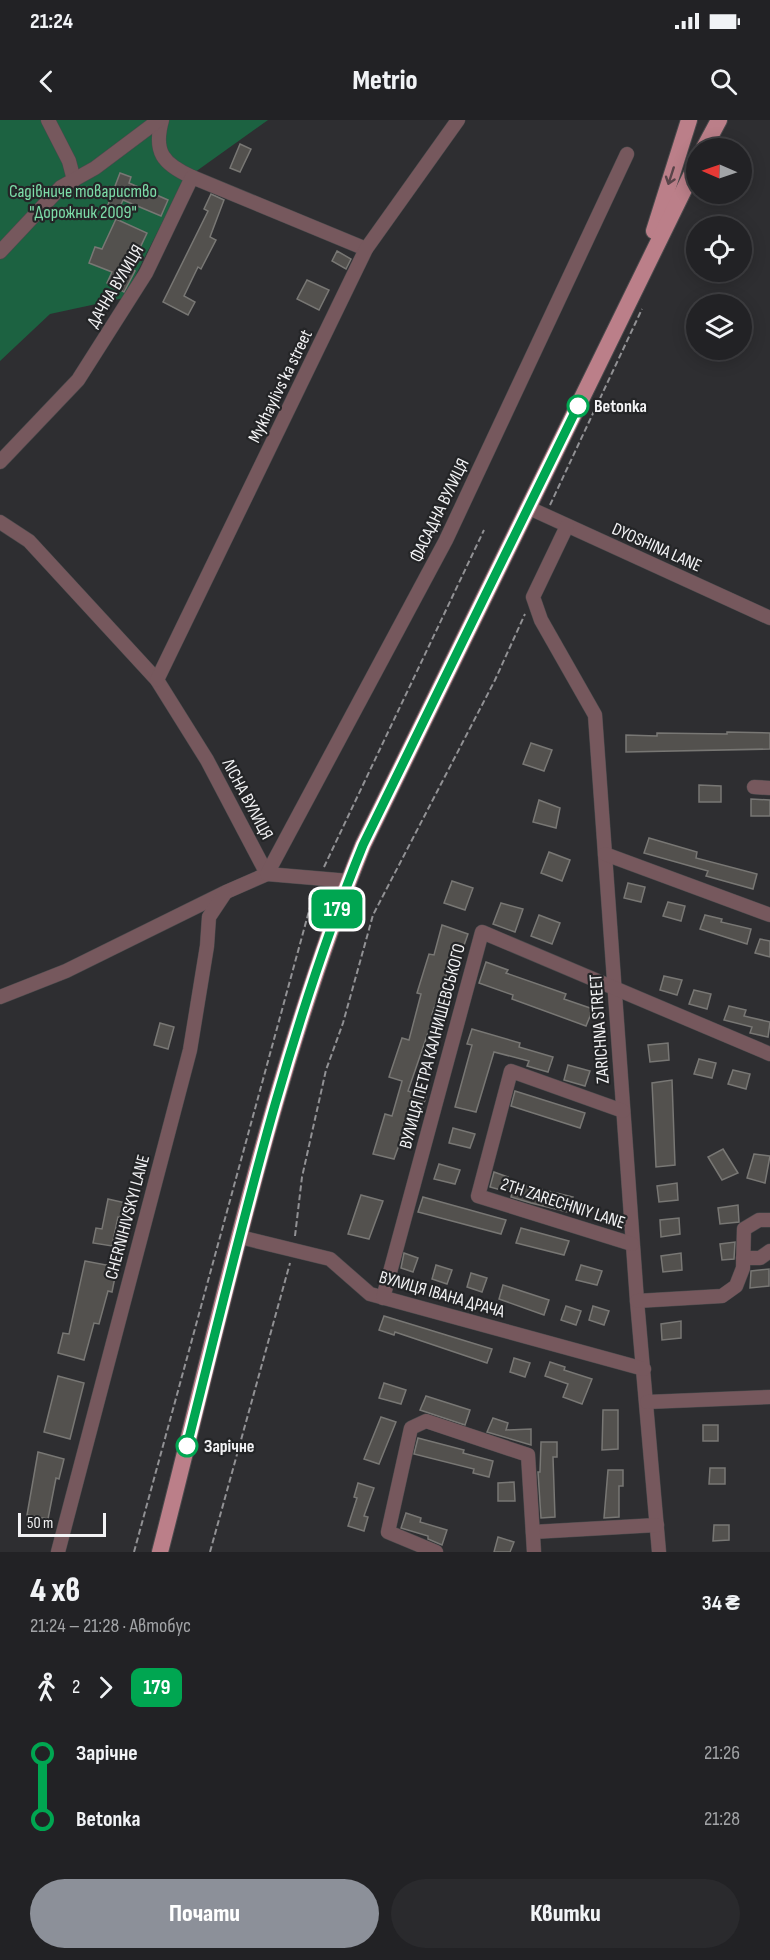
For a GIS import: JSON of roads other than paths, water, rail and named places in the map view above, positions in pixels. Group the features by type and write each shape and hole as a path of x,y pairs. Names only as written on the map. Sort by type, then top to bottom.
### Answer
{"main road":[{"path":"637,283 689,120"},
{"path":"709,138 719,120"},
{"path":"160,1552 270,1123 308,993 349,881 363,845 686,185"}],"street":[{"path":"48,120 69,161 74,180"},
{"path":"1,250 61,187 95,168 161,120"},
{"path":"161,120 158,136 159,153 176,170 366,249"},
{"name":"Mykhaylivsʹka street","path":"157,680 366,249 458,120"},
{"name":"ФАСАДНА ВУЛИЦЯ","path":"267,874 446,540 627,154"},
{"name":"ДАЧНА ВУЛИЦЯ","path":"0,462 78,380 146,273 192,177"},
{"name":"DYOSHINA LANE","path":"529,508 770,618"},
{"name":"ЛІСНА ВУЛИЦЯ","path":"0,522 28,541 157,680 207,760 267,874"},
{"name":"ZARICHNA STREET","path":"567,526 533,597 542,620 595,715 636,1301 659,1552"},
{"path":"754,787 770,788"},
{"path":"605,854 770,915"},
{"path":"0,997 66,971 225,892 267,874 349,881"},
{"name":"CHERNIHIVSKYI LANE","path":"58,1552 190,1050 207,946 209,917 225,892"},
{"name":"ВУЛИЦЯ ПЕТРА КАЛНИШЕВСЬКОГО","path":"383,1298 482,932 614,990 770,1054"},
{"name":"2TH ZARECHNIY LANE","path":"623,1111 511,1071 478,1196 632,1244"},
{"path":"636,1301 722,1296 736,1286 743,1268 744,1230 759,1220 770,1220"},
{"name":"ВУЛИЦЯ ІВАНА ДРАЧА","path":"240,1237 330,1259 370,1294 644,1369"},
{"path":"743,1258 760,1258 770,1251"},
{"path":"647,1402 770,1397"},
{"path":"435,1552 388,1532 411,1428 426,1421 528,1455 534,1552"},
{"path":"533,1532 657,1525"}],"place":[{"name":"Betonka","path":"578,406"},
{"name":"Зарічне","path":"187,1446"}],"park label":[{"name":"Садівниче товариство \"Дорожник 2009\"","path":"83,202"}]}
